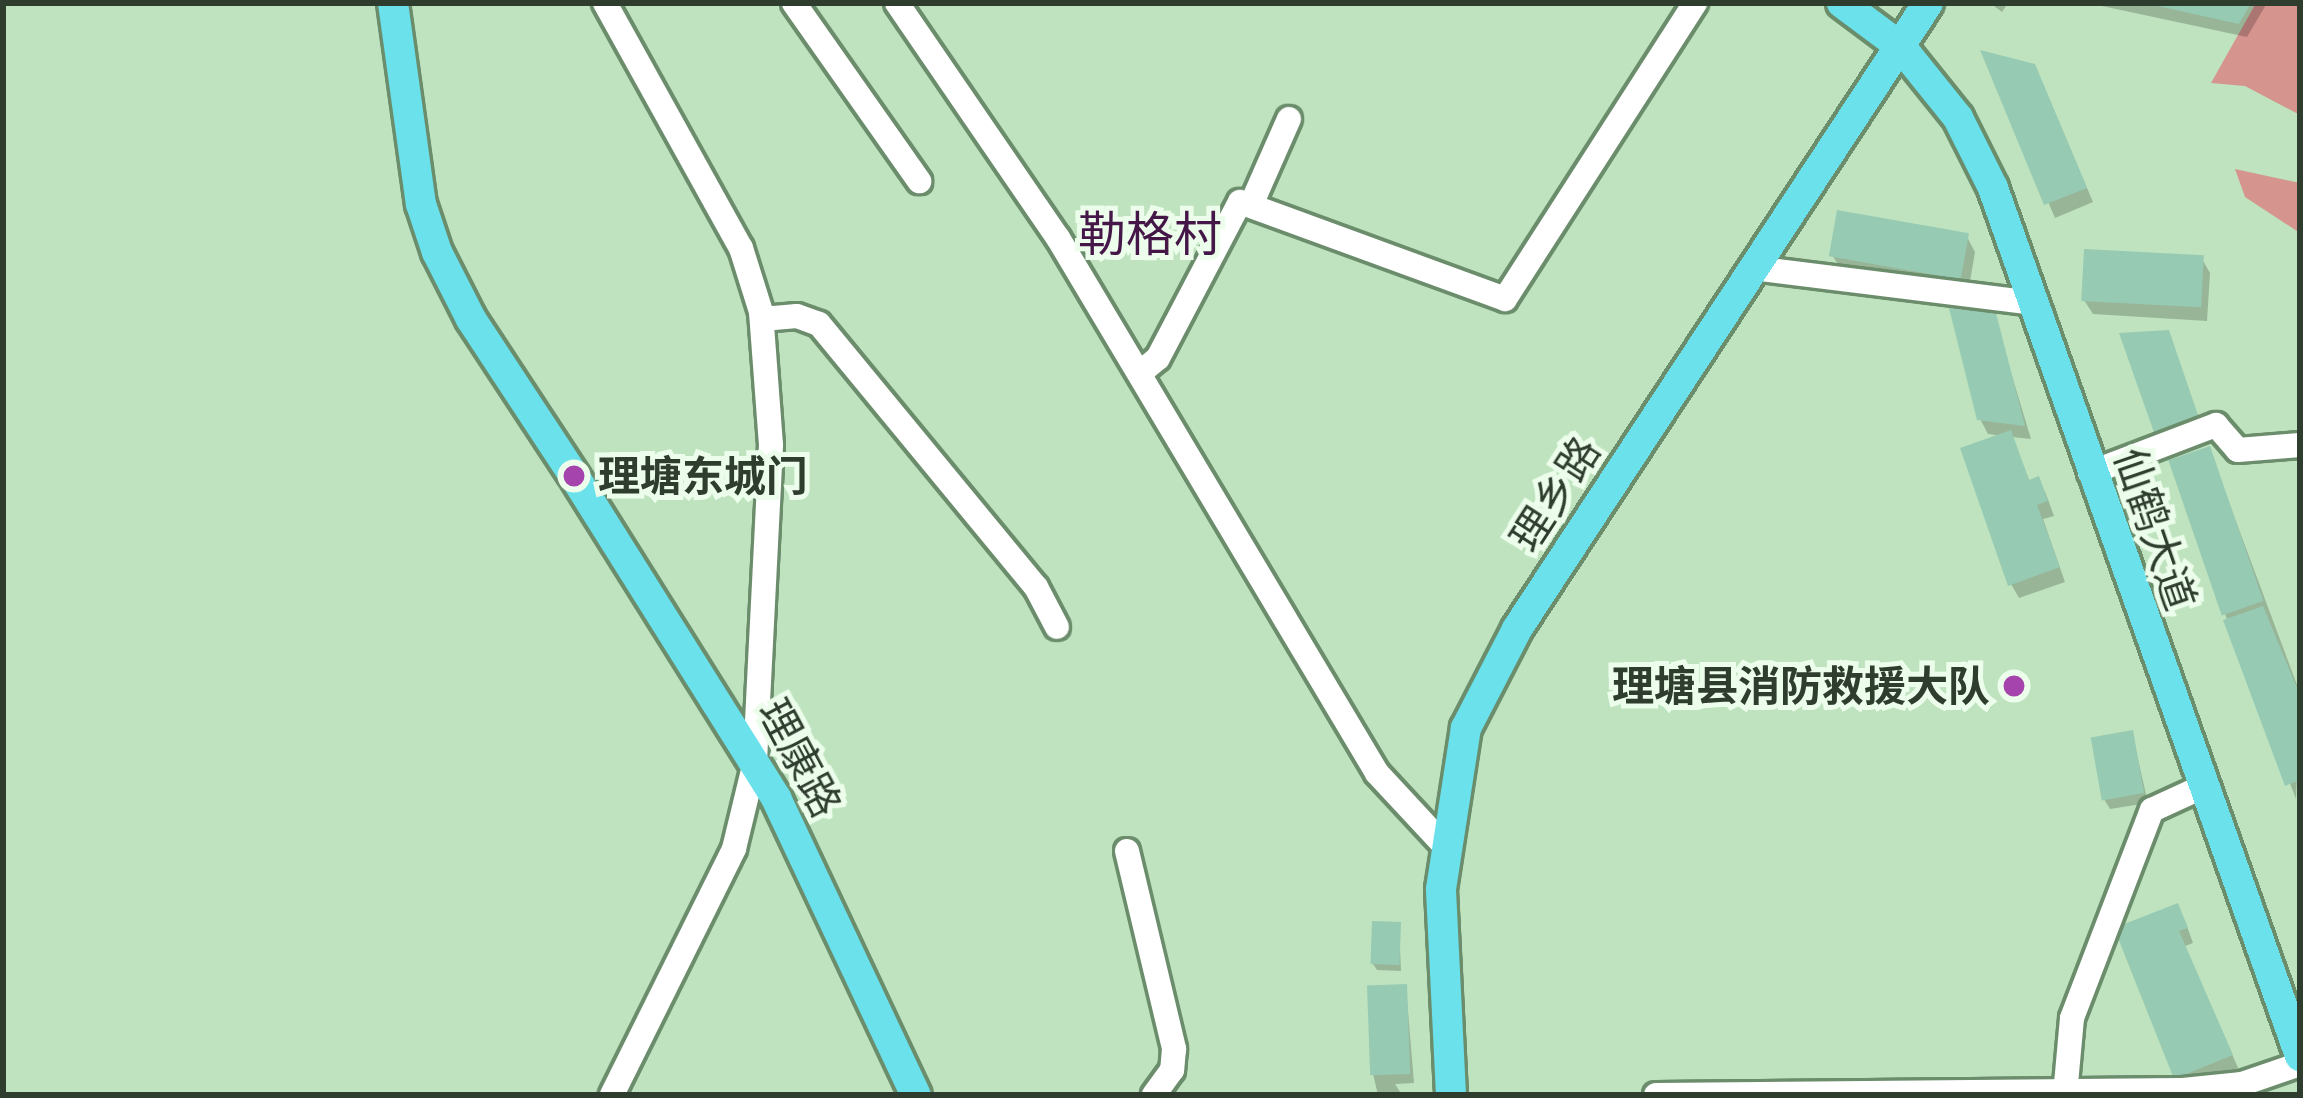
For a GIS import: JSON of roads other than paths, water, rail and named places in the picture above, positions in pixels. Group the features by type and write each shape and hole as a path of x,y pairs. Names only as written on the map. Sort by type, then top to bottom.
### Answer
{"main road":[{"name":"理康路","path":"393,3 422,203 437,252 471,319 755,762 916,1095"},
{"name":"仙鹤大道","path":"1842,3 1901,47 1958,118 2035,303 2090,473 2300,1060"},
{"name":"理乡路","path":"1450,1095 1444,845 1466,728 1505,651 1928,3"}],"street":[{"path":"794,3 920,181"},
{"path":"897,3 981,118 1140,373 1377,773 1444,845"},
{"path":"1140,373 1157,358 1234,208 1251,205 1504,299 1695,3"},
{"path":"612,1095 734,849 755,762 770,571 770,376 762,319 741,248 615,7"},
{"path":"1251,205 1289,119"},
{"path":"1754,268 2035,303"},
{"path":"762,319 819,324 1036,586 1057,627"},
{"path":"2090,473 2216,425 2238,450 2300,445"},
{"path":"2065,1093 2072,1018 2152,810 2202,788"},
{"path":"1127,851 1174,1049 1172,1070 1154,1095"},
{"path":"1656,1095 2184,1093 2242,1084 2300,1060"}],"place":[{"name":"理塘东城门","path":"574,476"},
{"name":"理塘县消防救援大队","path":"2014,686"}],"district":[{"name":"勒格村","path":"1150,235"}]}
